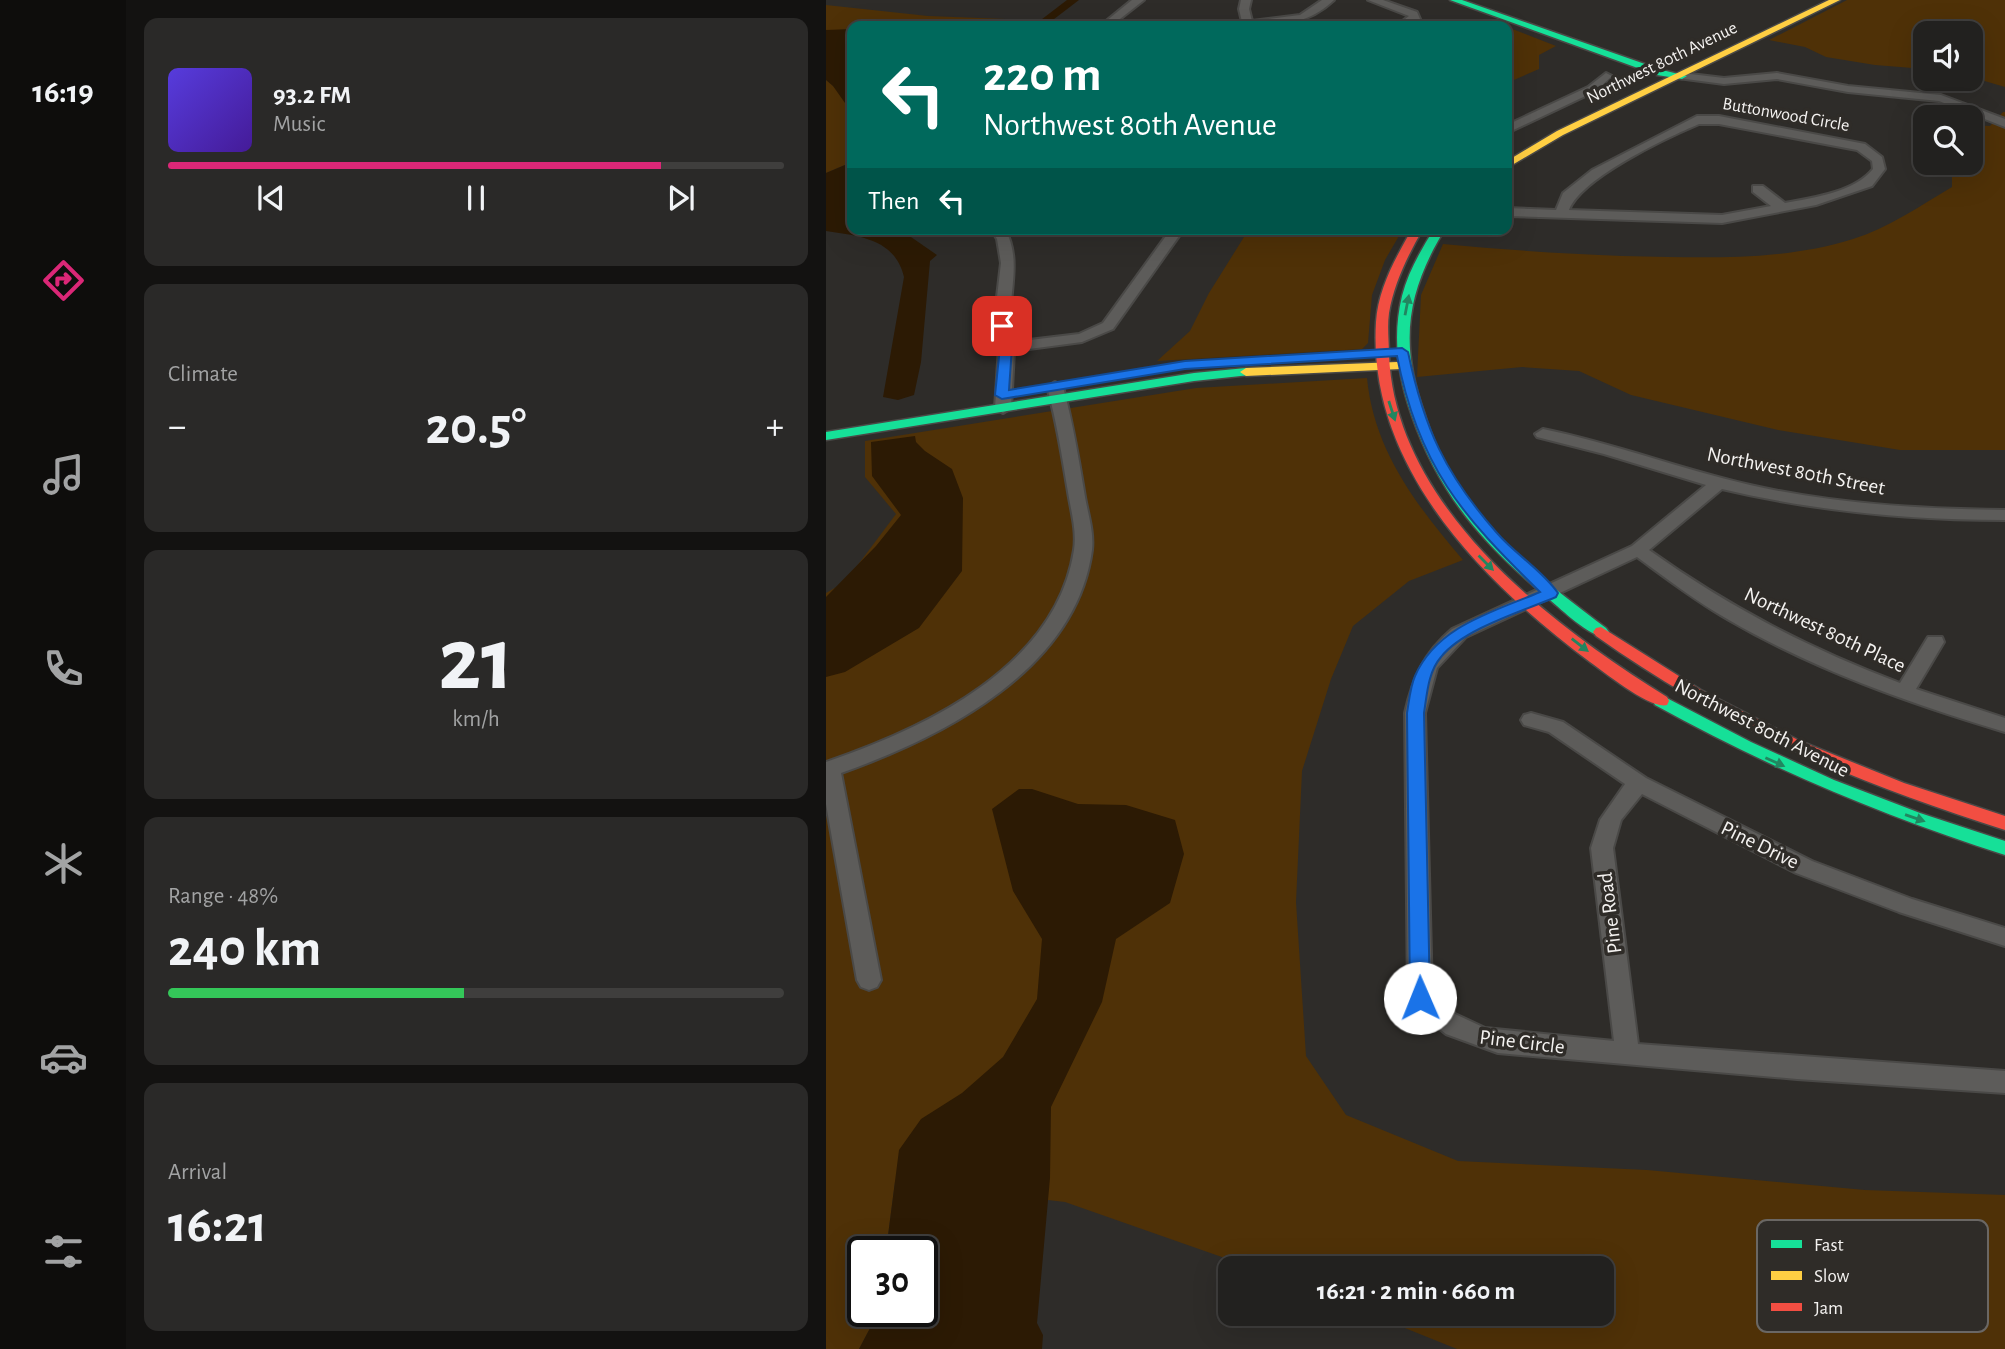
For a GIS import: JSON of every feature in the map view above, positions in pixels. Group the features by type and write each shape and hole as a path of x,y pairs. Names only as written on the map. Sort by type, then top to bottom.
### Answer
{"street":[{"path":"1112,21 1139,0"},
{"path":"1246,0 1244,9 1247,21"},
{"path":"1279,21 1303,18 1329,0"},
{"path":"1373,0 1413,14 1415,19 1411,21"},
{"path":"1454,0 1671,72 1724,81 1777,76 1848,89 1941,98 2005,123"},
{"path":"1477,0 1671,72"},
{"name":"Northwest 80th Avenue","path":"1512,162 1671,72 1814,0"},
{"name":"Northwest 80th Avenue","path":"1512,147 1546,128 1836,0"},
{"path":"1512,127 1592,89 1606,76"},
{"name":"Buttonwood Circle","path":"1512,212 1561,214 1722,219 1784,209 1868,183 1880,169 1878,160 1861,147 1719,120 1698,120 1595,173 1568,196 1561,214"},
{"path":"1758,189 1784,209"},
{"path":"1003,235 1006,249 1006,284 1002,326 1006,347 1003,401"},
{"path":"1006,347 1082,338 1108,326 1174,235"},
{"name":"Northwest 80th Avenue","path":"1414,235 1401,258 1389,290 1381,360 1386,391 1401,437 1424,484 1471,547 1526,603 1593,656 1670,706 1762,756 1851,796 2005,848"},
{"name":"Northwest 80th Avenue","path":"1436,235 1421,261 1410,292 1401,344 1403,358 1423,429 1444,476 1493,538 1550,593 1610,642 1660,674 1776,737 1861,775 1959,810 2005,822"},
{"path":"826,424 1057,393 1185,365 1403,358"},
{"path":"869,981 828,770 926,730 969,705 1025,659 1065,608 1077,579 1083,548 1071,460 1057,393"},
{"path":"826,436 1003,401"},
{"name":"Northwest 80th Street","path":"1543,434 1590,442 1719,483 1880,511 2005,515"},
{"path":"1526,603 1638,550 1719,483"},
{"name":"Northwest 80th Place","path":"1638,550 1749,623 1835,665 1904,692 2005,725"},
{"name":"Pine Circle","path":"1526,603 1459,633 1435,653 1421,679 1415,713 1420,998 1441,1020 1468,1035 1498,1042 1797,1069 2005,1082"},
{"path":"1904,692 1935,642"},
{"name":"Pine Drive","path":"1531,720 1556,727 1639,783 1697,815 1804,867 1907,906 2005,937"},
{"name":"Pine Road","path":"1627,1053 1602,848 1605,826 1616,807 1639,783"}],"shaded area":[{"path":"1847,0 2005,0 2005,87 1983,81 1983,21 1913,21 1913,68 1826,57 1805,47 1769,40"},
{"path":"826,5 928,16 1030,20 847,21 847,29 826,30"},
{"path":"847,29 847,106 826,80 826,30"},
{"path":"1512,29 1556,46 1539,55 1539,69 1512,81"},
{"path":"826,80 847,105 847,164 826,173"},
{"path":"2005,112 2005,450 1900,450 1778,430 1631,395 1579,371 1522,367 1417,377 1421,295 1443,244 1583,254 1690,257 1761,256 1807,250 1853,239 1879,229 1952,187 1952,175 1983,175 1983,126 1990,126"},
{"path":"847,164 847,234 826,231 826,173"},
{"path":"851,235 906,235 937,255 930,261 921,362 914,395 898,400 883,397 904,277 893,254 863,238"},
{"path":"1245,235 1400,235 1385,260 1372,295 1368,343 1362,349 1157,361 1190,331 1209,293"},
{"path":"1367,378 1378,430 1400,476 1463,560 1409,581 1353,626 1331,679 1302,771 1296,902 1306,1056 1346,1115 1458,1161 1647,1170 1865,1190 2005,1195 2005,1349 1457,1349 1400,1326 1614,1326 1614,1256 1219,1256 1065,1202 895,1182 888,1236 847,1236 847,1327 871,1327 859,1349 826,1349 826,593 845,582 896,514 865,477 865,441 1196,388"},
{"path":"915,436 916,442 925,451 952,469 963,498 962,571 919,628 845,672 826,677 826,597 876,546 901,515 872,476 871,442"},
{"path":"1019,789 1032,789 1078,804 1126,805 1175,820 1184,854 1170,903 1116,939 1102,1002 1051,1107 1050,1178 1037,1323 1043,1335 1042,1349 859,1349 871,1327 938,1327 938,1236 888,1236 899,1150 921,1119 962,1093 1003,1057 1037,999 1042,939 1013,891 992,809"}],"waterway":[{"path":"1045,21 1074,0"}],"traffic: fast":[{"path":"1454,0 1660,73 1682,76"},
{"path":"1436,235 1416,272 1404,314 1404,359 1408,382 1427,441 1443,475 1458,498 1494,541 1535,580 1601,632"},
{"path":"826,436 1194,377 1246,372"},
{"path":"1661,701 1745,746 1828,784 1914,818 2005,848"}],"traffic: slow":[{"path":"1512,162 1560,133 1836,0"},
{"path":"1246,372 1397,366"}],"traffic: jam":[{"path":"1415,235 1387,297 1382,322 1384,381 1401,438 1430,493 1469,544 1514,592 1563,634 1613,671 1661,701"},
{"path":"1601,632 1647,665 1695,694 1794,746 1898,788 2005,823"}],"route":[{"path":"1002,326 1006,347 1002,395 1185,365 1402,352 1409,387 1423,429 1444,476 1493,538 1550,593 1459,633 1435,653 1421,679 1415,713 1420,998"}]}
